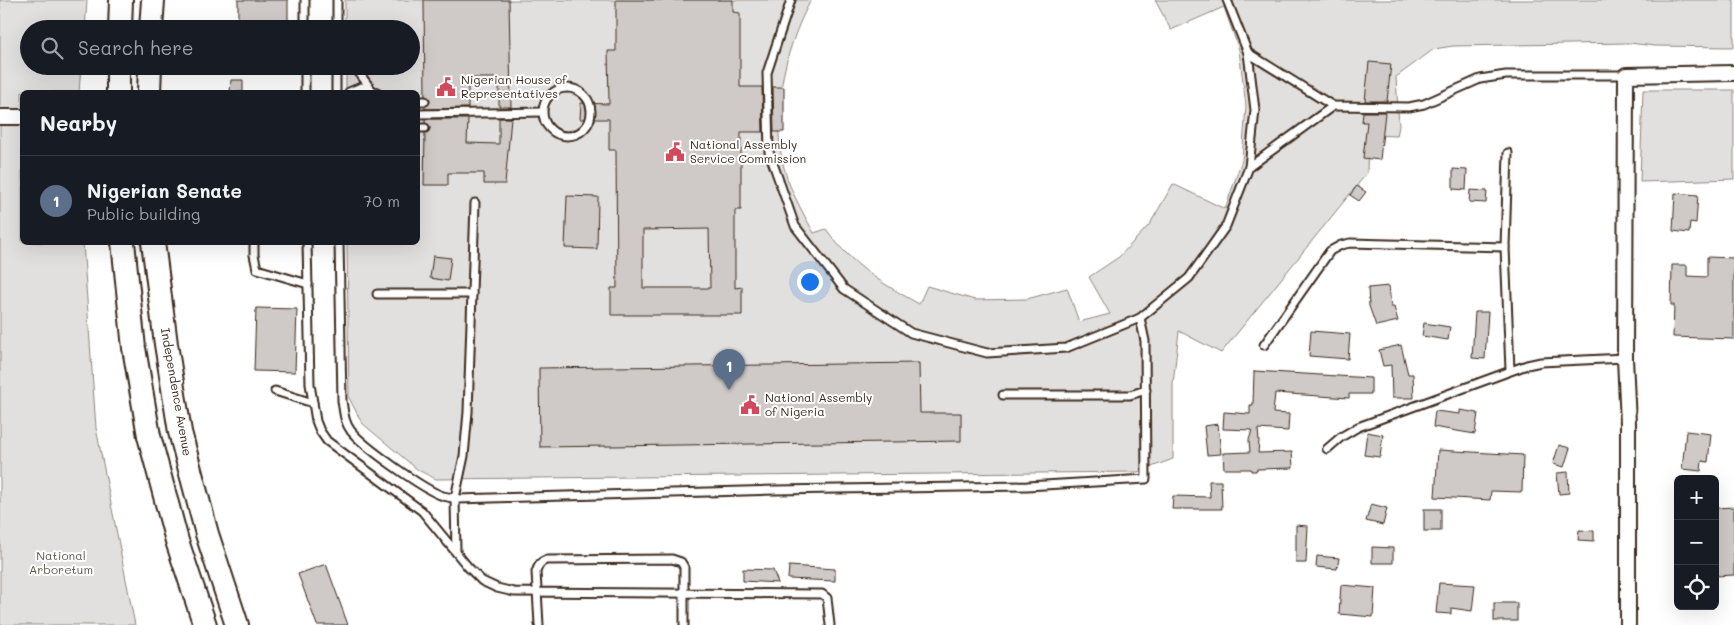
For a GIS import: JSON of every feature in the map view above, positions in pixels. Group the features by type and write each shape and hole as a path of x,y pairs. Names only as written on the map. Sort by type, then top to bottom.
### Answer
{"main road":[{"path":"120,20 121,0"},
{"path":"153,20 154,0"},
{"path":"118,75 118,90"},
{"path":"149,90 150,75"},
{"path":"122,245 134,348 149,436 177,541 205,625"},
{"name":"Independence Avenue","path":"153,245 180,432 207,534 237,625"}],"street":[{"path":"1628,625 1628,424 1625,358 1626,75 1734,74"},
{"path":"0,117 20,117"}],"lane":[{"path":"305,0 305,20"},
{"path":"337,0 337,20"},
{"path":"791,0 767,73 769,152 795,226 844,289 911,333 987,353 1066,348 1140,318 1189,278 1221,234 1226,226 1249,166 1255,110 1248,53 1227,0"},
{"path":"1248,53 1333,106 1409,107 1424,104 1480,79 1506,75 1626,75"},
{"path":"305,75 305,90"},
{"path":"336,75 336,90"},
{"path":"361,75 373,90"},
{"path":"354,90 361,87 371,90"},
{"path":"567,88 581,93 587,98 591,114 585,129 570,137 554,133 548,128 542,112 547,98 552,92 567,88"},
{"path":"1249,166 1333,106"},
{"path":"420,114 542,112"},
{"path":"1508,152 1505,247 1510,370"},
{"path":"456,551 455,498 464,456 468,412 475,203"},
{"path":"1264,345 1330,252 1341,245 1350,243 1505,247"},
{"path":"254,245 254,255 258,269 308,284"},
{"path":"308,245 310,384 316,421 320,431 327,441 422,510 468,567 482,581 497,588 514,592 822,594 827,598 830,625"},
{"path":"339,245 342,401 345,420 350,430 363,443 424,486 442,496 455,498 1018,486 1137,481 1146,479 1146,342 1140,318"},
{"path":"377,294 472,294"},
{"path":"1327,449 1341,437 1358,427 1510,370 1541,362 1625,358"},
{"path":"1002,395 1130,395 1146,390"},
{"path":"275,391 313,404"},
{"path":"539,625 538,566 546,560 672,559 681,562 684,567 684,625"}],"green space":[{"name":"National Arboretum","path":"0,0 87,0 86,20 20,20 20,75 80,75 79,90 20,90 20,245 83,245 96,428 135,625 0,625"},
{"path":"345,0 811,0 801,20 786,64 781,87 779,133 781,156 787,178 814,233 826,229 843,250 865,270 919,304 927,286 975,300 1027,299 1067,288 1079,322 1110,314 1089,277 1119,257 1150,224 1173,184 1225,209 1242,160 1246,106 1239,50 1224,7 1171,30 1155,0 1734,0 1734,47 1655,46 1629,43 1453,46 1434,49 1396,77 1399,126 1397,136 1368,135 1367,173 1221,353 1179,331 1173,384 1173,459 1138,472 436,479 418,470 362,423 349,398 347,245 420,245 420,90 346,90 346,75 420,75 420,20 345,20"},
{"path":"1643,90 1734,90 1734,179 1640,182"}],"building":[{"path":"238,0 288,0 288,20 238,20"},
{"name":"Nigerian House of Representatives","path":"424,0 509,0 511,107 499,107 499,78 468,78 468,108 425,109 425,106 430,101 425,96"},
{"name":"National Assembly Service Commission","path":"616,0 733,0 733,12 740,13 740,87 762,87 763,132 741,132 741,210 735,210 735,288 742,287 742,315 611,315 611,288 617,288 616,150 609,150 609,119 580,119 581,103 609,104 608,51 616,51","holes":["709,229 710,288 643,288 643,230"]},
{"path":"1369,62 1391,64 1387,101 1365,101"},
{"path":"231,80 243,80 243,90 230,90"},
{"path":"773,87 784,87 784,132 774,132"},
{"path":"1363,112 1385,112 1380,160 1363,158 1367,122 1362,122"},
{"path":"499,118 511,118 505,184 484,184 484,173 448,173 448,185 424,185 425,133 430,128 425,123 425,119 468,119 467,143 499,144"},
{"path":"1453,169 1467,170 1466,190 1453,189"},
{"path":"1357,186 1366,192 1359,201 1350,195"},
{"path":"1470,190 1487,191 1486,203 1469,202"},
{"path":"1675,193 1698,195 1696,223 1690,222 1689,233 1673,231"},
{"path":"567,196 598,197 597,249 565,248"},
{"path":"433,256 451,258 448,281 430,278"},
{"path":"1707,257 1734,258 1734,339 1673,337 1674,305 1671,305 1672,265 1687,265 1687,276 1707,277"},
{"path":"1389,286 1391,307 1394,307 1398,321 1376,326 1369,306 1368,288"},
{"path":"256,308 297,309 295,372 254,371"},
{"path":"1475,312 1488,312 1485,359 1472,358"},
{"path":"1424,323 1450,327 1448,340 1422,336"},
{"path":"1311,331 1350,334 1348,359 1309,356"},
{"path":"1401,345 1408,374 1413,374 1414,398 1392,398 1391,365 1383,366 1379,350"},
{"path":"919,363 920,413 961,413 961,441 540,447 539,368"},
{"path":"1254,371 1371,378 1371,394 1349,394 1349,398 1275,393 1273,413 1289,414 1288,431 1258,429 1258,453 1292,452 1293,468 1257,469 1256,471 1251,471 1251,469 1224,469 1223,453 1250,452 1249,440 1252,430 1223,429 1224,412 1250,414 1250,405 1253,405"},
{"path":"1460,410 1478,413 1475,434 1433,427 1435,411 1460,414"},
{"path":"1218,424 1221,454 1207,455 1204,426"},
{"path":"1686,431 1711,434 1708,462 1702,461 1701,471 1682,469"},
{"path":"1367,432 1383,435 1380,457 1364,455"},
{"path":"1559,445 1570,448 1564,467 1553,464"},
{"path":"1438,450 1523,455 1522,492 1491,491 1490,500 1435,497"},
{"path":"1568,472 1569,493 1559,494 1557,473"},
{"path":"1209,481 1221,481 1222,509 1172,509 1173,496 1210,497"},
{"path":"1371,504 1387,508 1383,525 1366,521"},
{"path":"1734,507 1734,575 1719,576 1719,508"},
{"path":"1424,509 1441,509 1441,531 1424,531"},
{"path":"1296,525 1308,526 1306,563 1296,563"},
{"path":"1579,530 1594,531 1594,541 1578,540"},
{"path":"1372,547 1393,548 1393,563 1372,563"},
{"path":"1317,556 1339,558 1337,569 1316,567"},
{"path":"326,564 348,625 317,625 298,574"},
{"path":"789,566 835,569 835,581 788,579"},
{"path":"743,569 773,570 778,583 743,581"},
{"path":"1439,583 1475,585 1472,611 1451,608 1451,614 1436,613"},
{"path":"1341,585 1375,588 1373,617 1339,614"},
{"path":"1494,603 1517,603 1517,621 1494,621"}],"place":[{"name":"Nigerian House of Representatives","path":"446,87"},
{"name":"National Assembly Service Commission","path":"675,152"},
{"name":"Nigerian Senate","path":"729,390"},
{"name":"National Assembly of Nigeria","path":"750,405"}]}
